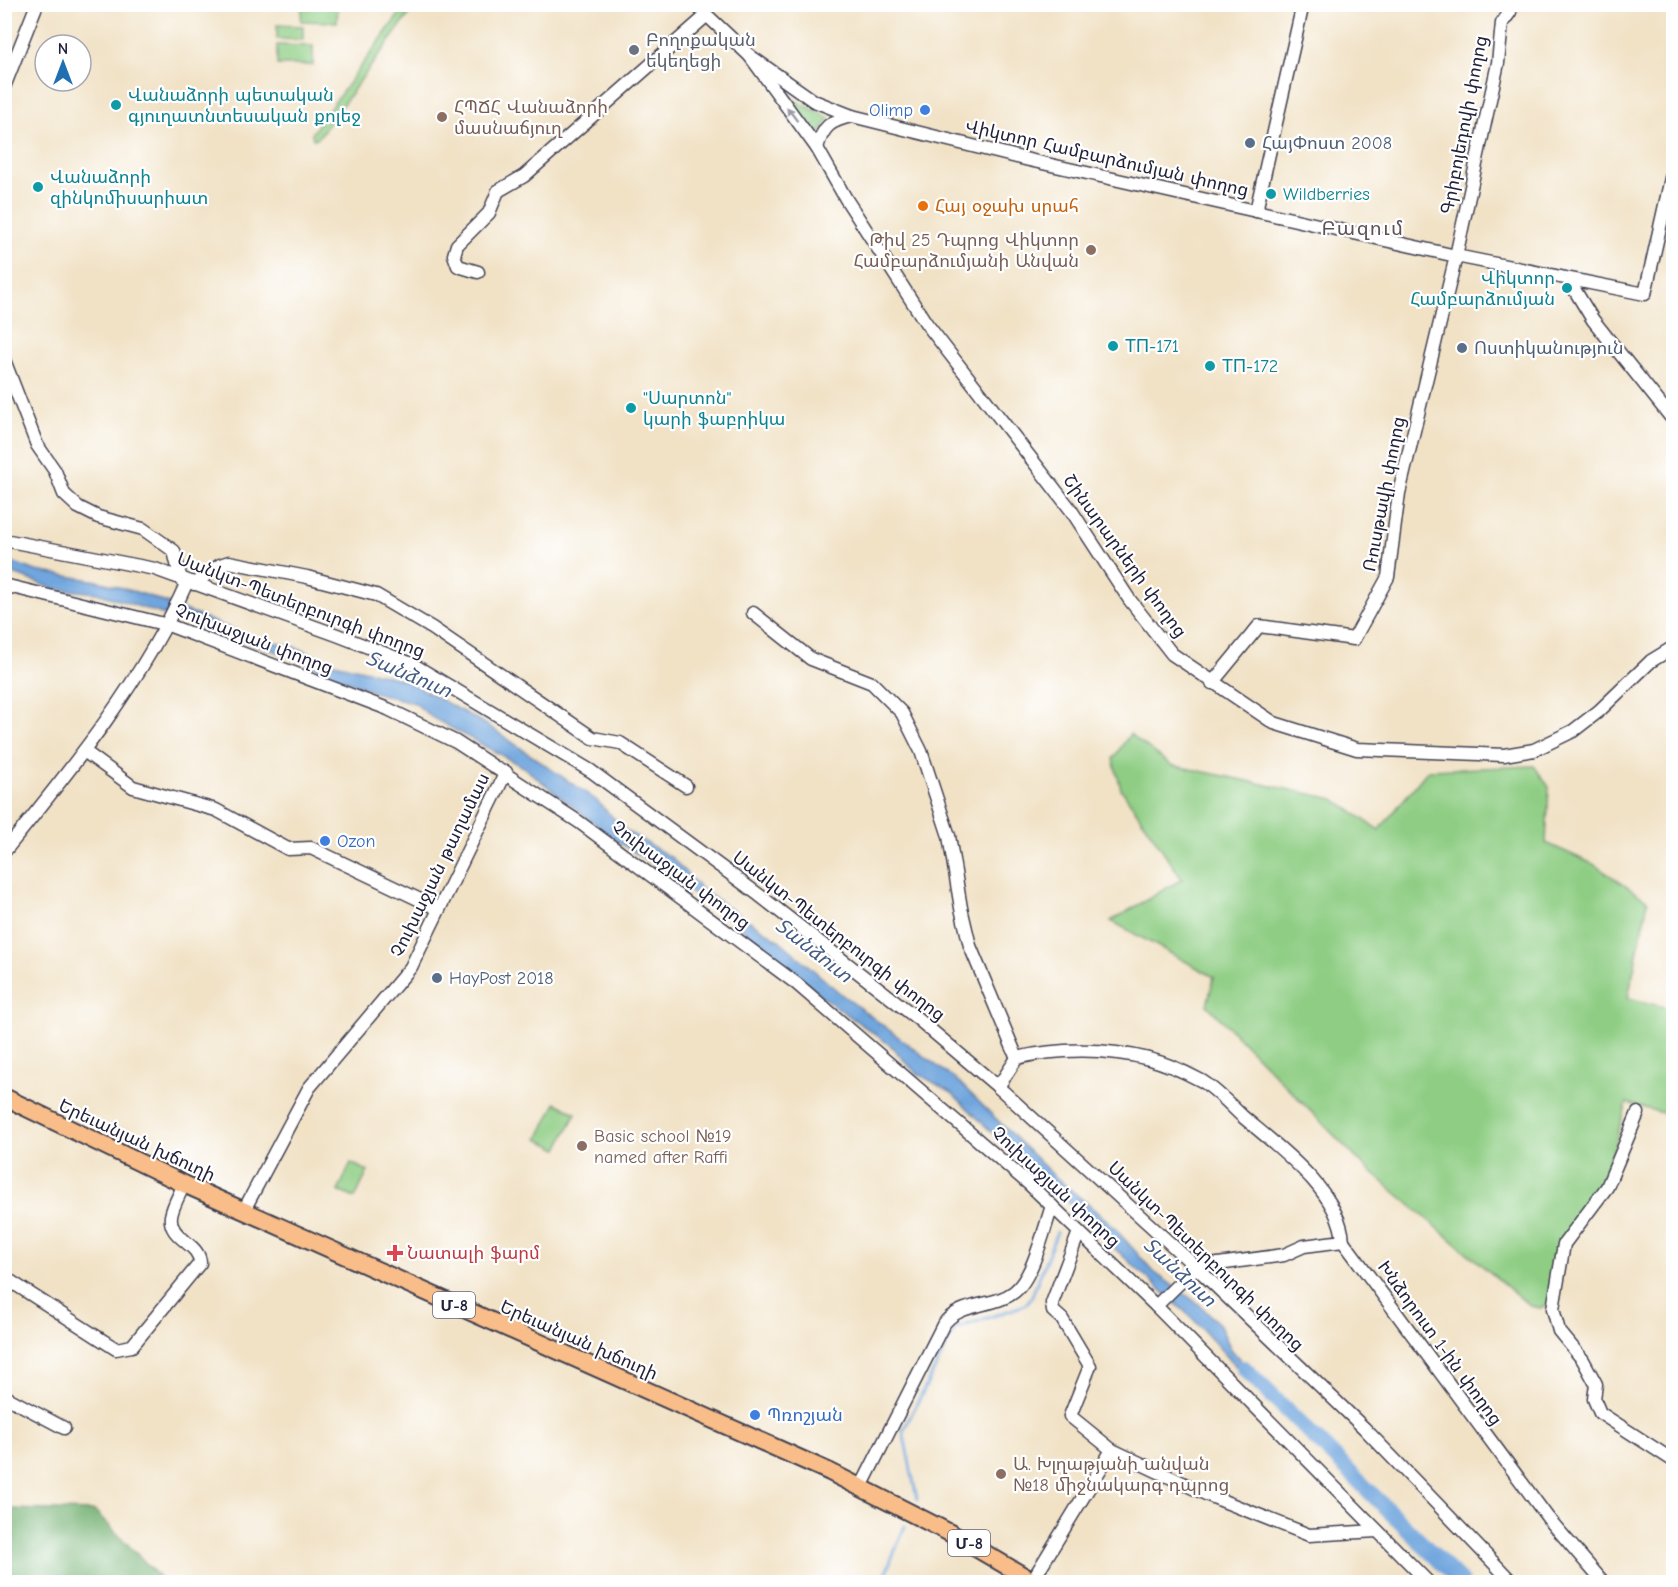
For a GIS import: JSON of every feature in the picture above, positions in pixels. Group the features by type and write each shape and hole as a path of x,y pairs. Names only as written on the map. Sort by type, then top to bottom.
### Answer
{"highway":[{"name":"Երեւանյան խճուղի","path":"4,1097 184,1184 861,1488 952,1533 1024,1579"}],"street":[{"path":"4,87 37,4"},
{"path":"478,272 458,266 454,255 457,245 489,213 498,191 524,176 706,16 695,4"},
{"path":"1256,211 1303,4"},
{"name":"Գրիբոյեդովի փողոց","path":"1456,256 1498,63 1502,23 1510,12 1512,4"},
{"name":"Վիկտոր Համբարձումյան փողոց","path":"706,16 750,56 814,101 852,116 1029,160 1456,256 1645,294 1674,165"},
{"name":"Շինարարների փողոց","path":"750,56 817,148 846,198 926,323 1071,510 1128,599 1172,654 1274,723 1357,749 1504,755 1534,750 1573,731 1599,711 1651,660 1674,646"},
{"path":"817,148 822,131 827,125 852,116"},
{"name":"Ռուսթավի փողոց","path":"1212,683 1259,626 1354,639 1388,577 1400,494 1456,256"},
{"path":"1568,279 1593,320 1674,421"},
{"path":"4,360 37,445 55,471 64,494 78,507 98,517 143,529 174,551 188,582"},
{"name":"Սանկտ-Պետերբուրգի փողոց","path":"4,540 155,569 412,664 591,771 759,895 918,1019 998,1088 1196,1267 1364,1428 1512,1582"},
{"path":"4,852 84,752 169,622 188,582 229,562 286,572 376,595 432,628 593,738 620,743 686,786"},
{"name":"Չուխաջյան փողոց","path":"4,585 169,622 388,709 456,742 506,772 636,862 797,984 1052,1206 1159,1303 1428,1582"},
{"path":"753,613 811,659 872,683 902,713 921,751 949,836 970,946 1017,1058"},
{"path":"84,752 133,787 216,810 288,849 311,848 440,909"},
{"name":"Չուխաջյան թաղամաս","path":"244,1210 309,1088 411,967 506,772"},
{"path":"998,1088 1017,1058 1049,1050 1113,1053 1150,1059 1201,1081 1304,1169 1335,1212 1342,1227 1342,1241 1304,1245 1284,1255 1196,1267 1159,1303"},
{"path":"1638,1113 1607,1187 1564,1244 1553,1309 1559,1330 1583,1360 1596,1384 1594,1400 1600,1413 1674,1461"},
{"path":"4,1277 116,1349 132,1346 200,1263 197,1253 180,1239 171,1224 171,1214 184,1184"},
{"path":"861,1488 943,1325 954,1313 1017,1291 1027,1276 1052,1206"},
{"path":"1079,1232 1052,1303 1053,1311 1062,1319 1090,1366 1070,1416 1112,1450 1208,1495 1310,1535 1377,1531"},
{"name":"Խնձորուտ 1-ին փողոց","path":"1342,1241 1548,1518 1603,1582"},
{"path":"4,1396 64,1428"},
{"path":"1024,1579 1112,1450"}],"green space":[{"path":"302,5 338,6 337,22 301,21"},
{"path":"406,5 416,5 318,138 313,139 312,133"},
{"path":"277,25 303,26 303,40 277,39"},
{"path":"277,45 313,46 313,65 277,65"},
{"path":"786,96 830,118 815,139"},
{"path":"1130,734 1171,765 1334,799 1379,830 1428,770 1534,766 1549,787 1546,843 1593,864 1648,901 1628,998 1673,1009 1673,1116 1627,1103 1603,1184 1559,1243 1550,1305 1540,1308 1530,1306 1363,1165 1207,1005 1214,977 1111,921 1182,879 1121,789 1113,759"},
{"path":"556,1103 576,1113 558,1149 538,1139"},
{"path":"351,1163 368,1171 355,1198 338,1191"},
{"path":"5,1509 95,1511 164,1582 5,1582"}],"water":[{"path":"4,559 36,571 98,581 146,595 252,637 298,648 326,661 405,680 487,725 596,800 625,830 672,858 703,891 779,940 841,994 960,1083 1053,1175 1109,1222 1154,1272 1200,1305 1219,1324 1231,1349 1258,1381 1257,1384 1252,1384 1193,1319 1088,1227 1066,1199 1038,1178 952,1093 915,1072 890,1045 821,996 798,974 731,920 679,885 660,868 618,842 523,767 431,717 415,703 374,692 281,653 97,593 55,589 5,571"}],"waterway":[{"path":"917,1499 903,1431 955,1329 1025,1305 1031,1298 1057,1232"},
{"name":"Տանձուտ","path":"1244,1368 1461,1582"},
{"path":"882,1582 905,1526"}],"place":[{"name":"Բողոքական եկեղեցի","path":"634,50"},
{"name":"Վանաձորի պետական գյուղատնտեսական քոլեջ","path":"116,105"},
{"name":"Olimp","path":"925,110"},
{"name":"ՀՊՃՀ Վանաձորի մասնաճյուղ","path":"442,117"},
{"name":"ՀայՓոստ 2008","path":"1250,143"},
{"name":"Վանաձորի զինկոմիսարիատ","path":"38,187"},
{"name":"Wildberries","path":"1271,194"},
{"name":"Հայ օջախ սրահ","path":"923,206"},
{"name":"Թիվ 25 Դպրոց Վիկտոր Համբարձումյանի Անվան","path":"1091,250"},
{"name":"Վիկտոր Համբարձումյան","path":"1567,288"},
{"name":"ТП-171","path":"1113,346"},
{"name":"Ոստիկանություն","path":"1462,348"},
{"name":"ТП-172","path":"1210,366"},
{"name":"\"Սարտոն\" կարի ֆաբրիկա","path":"631,408"},
{"name":"Ozon","path":"325,841"},
{"name":"HayPost 2018","path":"437,978"},
{"name":"Basic school №19 named after Raffi","path":"582,1146"},
{"name":"Նատալի ֆարմ","path":"395,1253"},
{"name":"Պռոշյան","path":"755,1415"},
{"name":"Ա. Խլղաթյանի անվան №18 միջնակարգ դպրոց","path":"1001,1474"}],"district":[{"name":"Բազում","path":"1363,228"}]}
